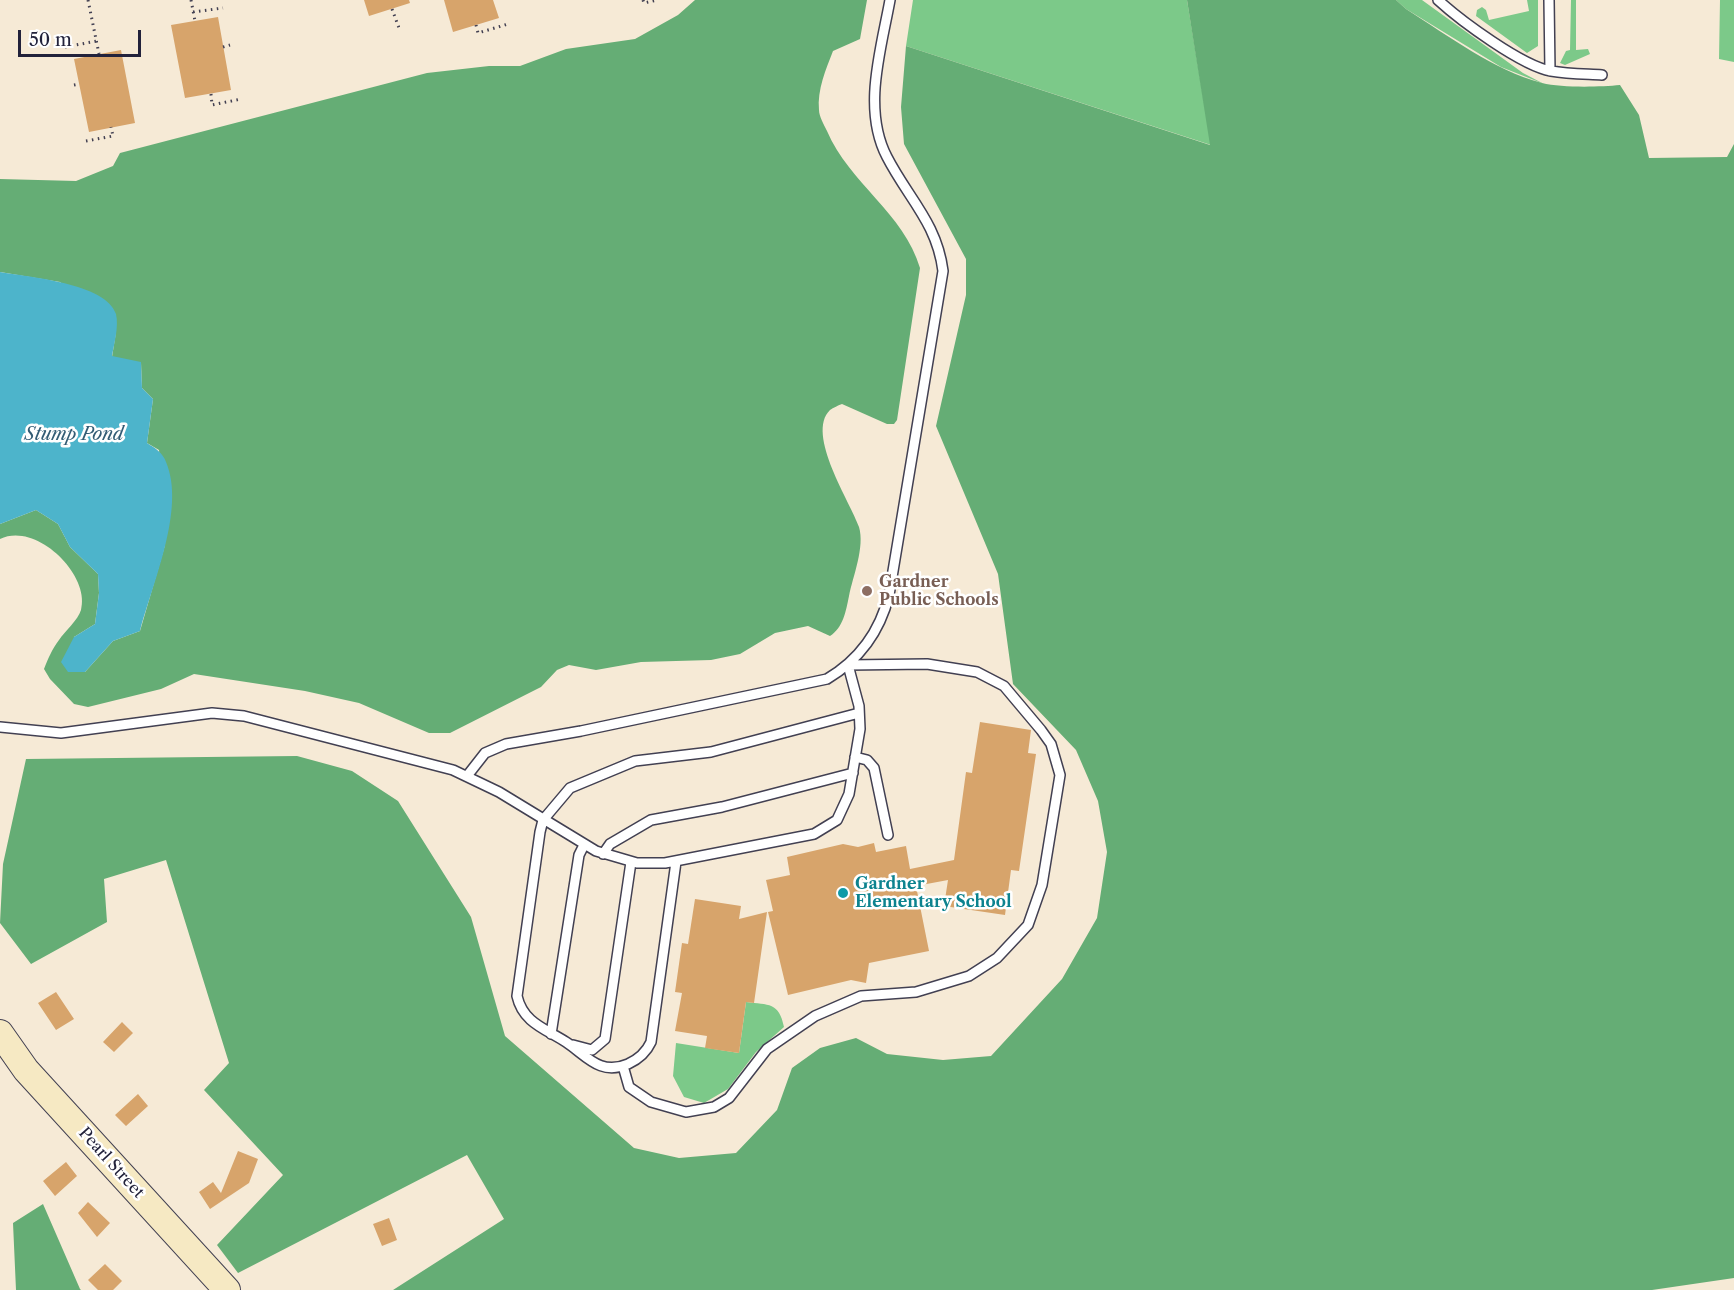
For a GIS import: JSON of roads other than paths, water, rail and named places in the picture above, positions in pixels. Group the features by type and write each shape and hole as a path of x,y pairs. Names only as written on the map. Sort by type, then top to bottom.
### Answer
{"main road":[{"name":"Pearl Street","path":"0,1033 26,1070 227,1290"}],"lane":[{"path":"467,776 479,758 496,747 827,679 848,665 864,647 879,624 889,595 942,281 939,247 935,235 886,156 876,127 874,99 890,0"},
{"path":"1438,0 1508,51 1550,71 1602,75"},
{"path":"1549,0 1550,71"},
{"path":"623,1066 629,1087 651,1102 686,1112 714,1107 729,1098 767,1049 815,1016 861,996 916,992 969,976 997,958 1028,925 1042,885 1060,775 1051,744 1004,686 977,672 927,663 848,665"},
{"path":"0,728 61,734 222,713 250,718 443,767 467,776 603,854 632,862 652,864 676,862 823,831 842,814 853,774 859,712 848,665"},
{"path":"676,862 653,1035 643,1055 623,1066 615,1068 598,1065 568,1043 529,1020 516,996 543,820 570,788 635,761 711,752 859,712"},
{"path":"855,757 867,760 874,768 888,835"},
{"path":"603,854 607,846 651,820 731,805 853,774"},
{"path":"551,1034 579,855 584,845"},
{"path":"568,1043 592,1050 602,1045 605,1039 632,862"}],"water":[{"name":"Stump Pond","path":"0,272 65,283 98,295 109,304 117,319 112,356 141,362 142,388 153,399 147,443 163,456 171,481 170,524 140,631 113,641 85,672 68,672 61,662 74,637 95,624 99,593 98,574 70,547 58,524 36,510 0,524"}],"place":[{"name":"Gardner Public Schools","path":"867,591"},
{"name":"Gardner Elementary School","path":"843,893"}]}
